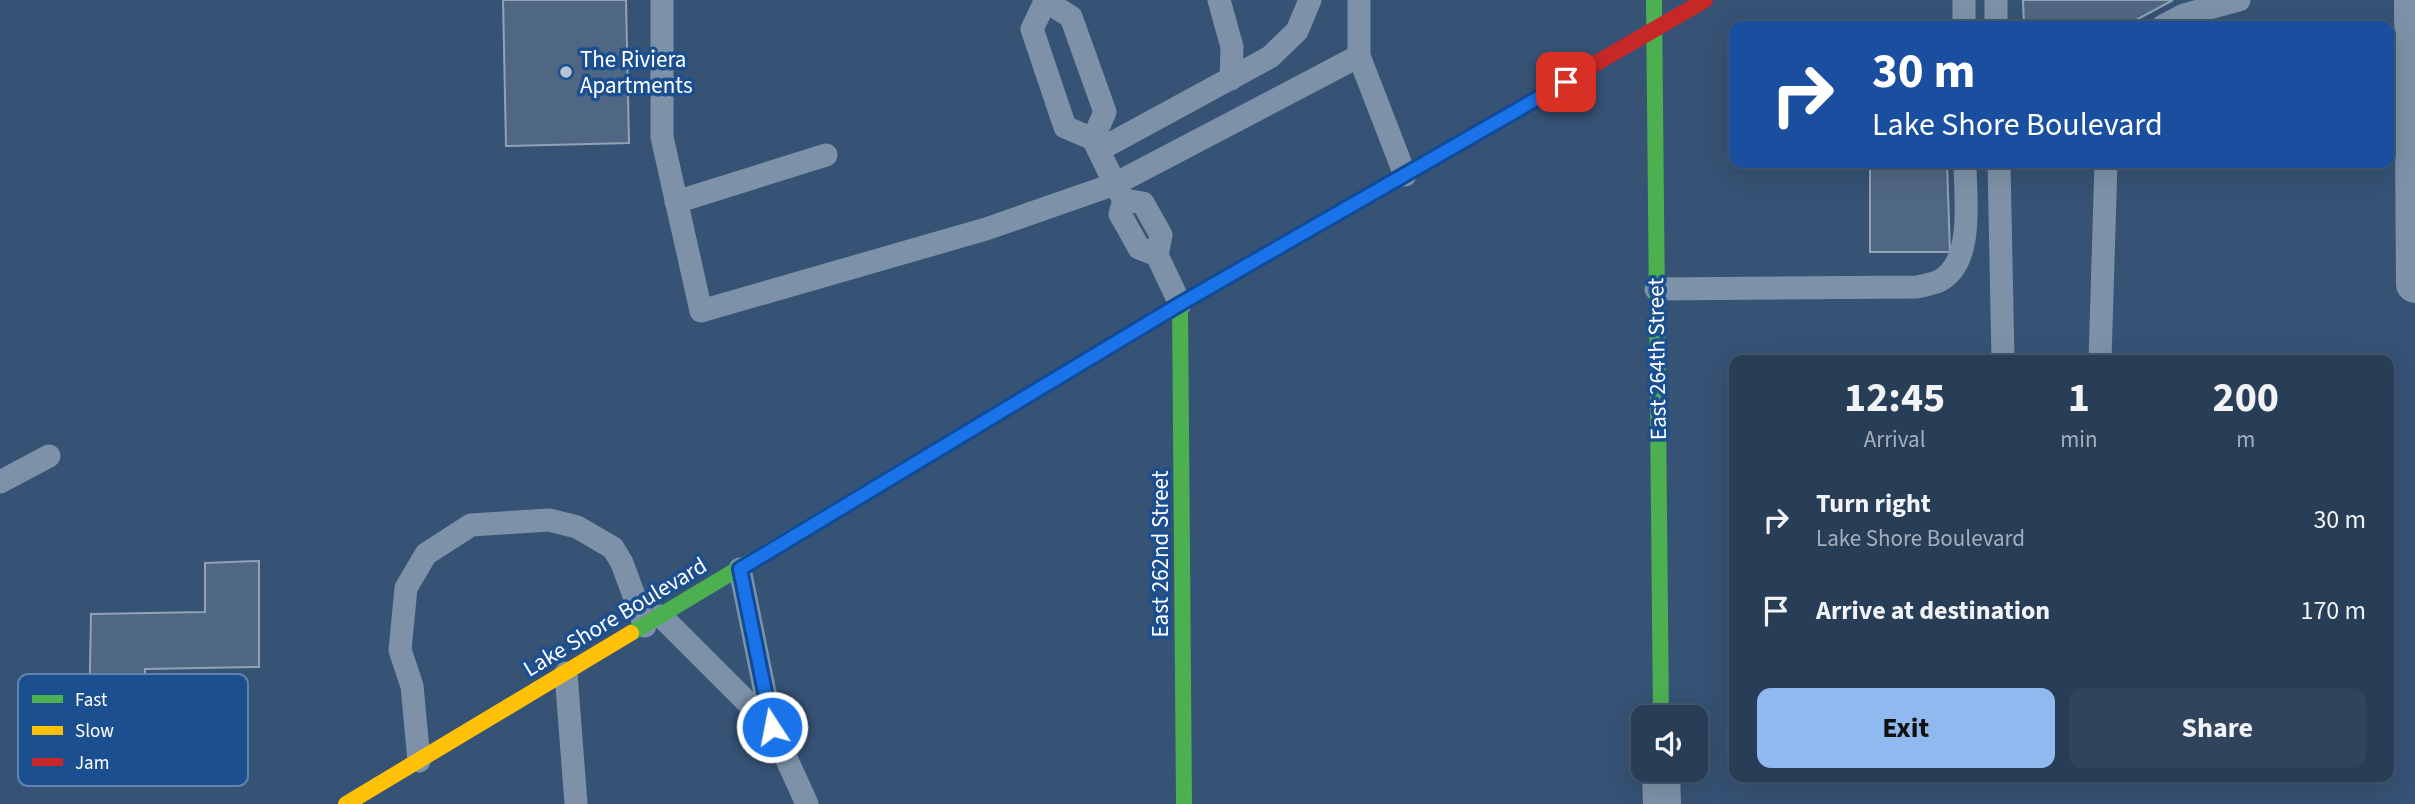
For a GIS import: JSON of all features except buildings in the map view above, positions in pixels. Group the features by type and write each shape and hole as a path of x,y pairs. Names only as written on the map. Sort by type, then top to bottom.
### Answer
{"main road":[{"name":"East 264th Street","path":"1654,0 1661,705"},
{"name":"Lake Shore Boulevard","path":"346,804 1180,304 1705,0"},
{"name":"East 262nd Street","path":"1180,304 1184,804"}],"street":[{"path":"2413,0 2415,284"},
{"path":"1661,782 1662,804"}],"lane":[{"path":"662,0 662,137 701,311 1120,192 1359,56"},
{"path":"1219,0 1232,47 1231,79"},
{"path":"1096,144 1231,79 1270,57 1297,32 1310,0"},
{"path":"1359,0 1359,56 1405,175"},
{"path":"1964,0 1964,21"},
{"path":"1996,0 1996,21"},
{"path":"2173,21 2184,15 2239,0"},
{"path":"1096,144 1105,112 1084,52 1071,17 1045,1 1032,29 1065,127 1096,144 1120,192 1120,214 1139,248 1157,255 1180,304"},
{"path":"676,202 826,155"},
{"path":"1656,289 1917,287 1939,281 1954,268 1965,242 1965,168"},
{"path":"1999,168 2003,355"},
{"path":"2100,355 2106,168"},
{"path":"0,482 49,456"},
{"path":"419,761 412,686 400,650 406,589 426,554 471,525 548,520 577,527 613,548 653,621 772,727"},
{"path":"740,569 772,727 807,804"},
{"path":"566,673 576,804"}],"traffic: fast":[{"path":"1654,0 1661,705"},
{"path":"631,633 1180,304 1467,138"},
{"path":"1180,304 1184,804"}],"traffic: slow":[{"path":"346,804 631,633"}],"traffic: jam":[{"path":"1467,138 1705,0"}],"place":[{"name":"The Riviera Apartments","path":"566,72"}],"route":[{"path":"772,727 740,569 1180,304 1566,82"}]}
